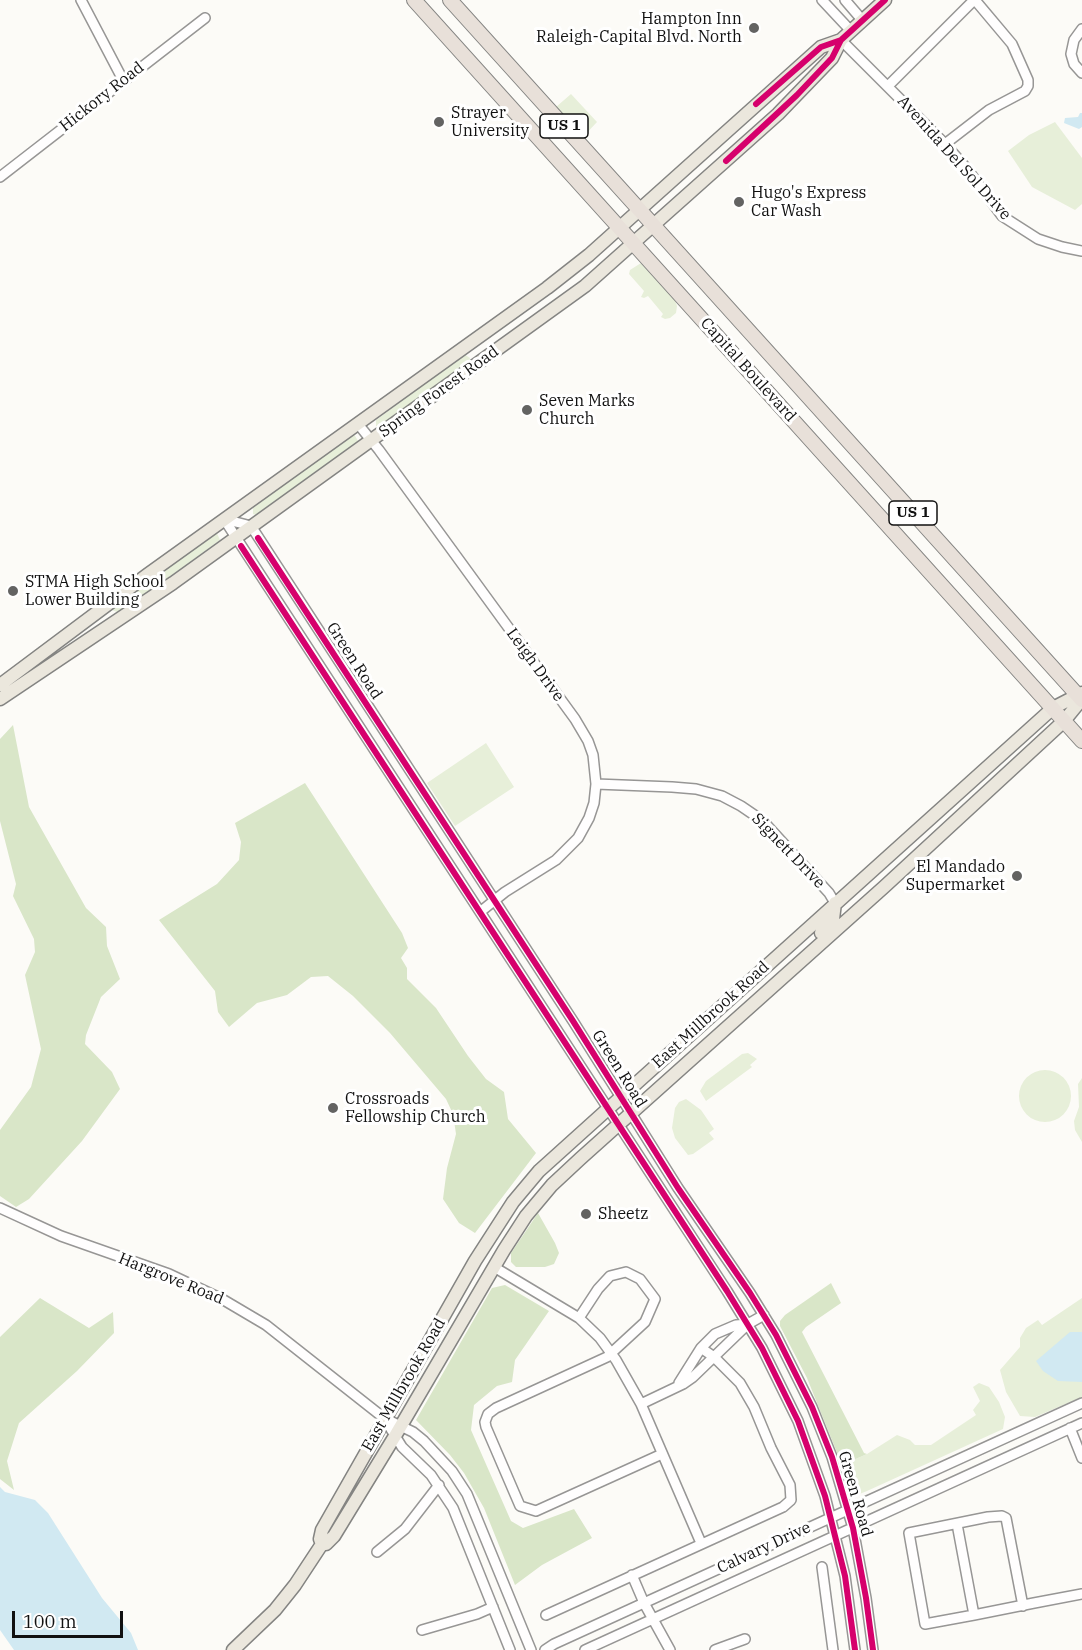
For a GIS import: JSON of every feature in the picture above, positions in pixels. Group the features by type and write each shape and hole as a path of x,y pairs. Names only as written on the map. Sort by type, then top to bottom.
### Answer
{"highway":[{"name":"Capital Boulevard","path":"414,0 1082,741"},
{"name":"Capital Boulevard","path":"450,0 1081,697"}],"main road":[{"name":"Spring Forest Road","path":"0,699 236,538 585,286 797,95 832,58 841,40 885,0"},
{"name":"Spring Forest Road","path":"0,685 224,519 561,278 821,47 841,40"},
{"path":"470,344 482,362"},
{"name":"East Millbrook Road","path":"322,1544 320,1539 322,1530 492,1232 513,1202 549,1161 1053,708 1081,697"},
{"name":"East Millbrook Road","path":"240,1648 286,1597 322,1544 326,1544 334,1536 518,1227 543,1195 576,1162 791,971 1064,721 1081,697"},
{"path":"849,918 850,900 862,879"},
{"path":"791,971 805,947 832,923 835,903"}],"street":[{"path":"81,0 123,80"},
{"path":"822,0 850,31"},
{"path":"845,0 862,21"},
{"path":"888,86 974,0 1012,44 1028,80 1028,86 1025,91 989,110 945,144"},
{"name":"Hickory Road","path":"0,177 205,18"},
{"path":"1082,29 1074,40 1071,54 1074,64 1082,73"},
{"name":"Avenida Del Sol Drive","path":"841,40 945,144 968,170 1002,216 1038,238 1062,248 1082,251"},
{"name":"Leigh Drive","path":"358,424 576,721 593,755 596,784 592,811 578,838 556,860 480,912"},
{"path":"224,519 251,526"},
{"name":"Green Road","path":"224,519 748,1324 775,1372 798,1421 817,1471 836,1535 855,1650"},
{"name":"Green Road","path":"251,526 495,900 678,1188 764,1315 789,1358 832,1457 848,1510 866,1598 873,1650"},
{"path":"348,710 364,700"},
{"path":"380,759 396,748"},
{"name":"Signett Drive","path":"596,784 681,787 722,796 763,821 829,893 835,903"},
{"path":"665,1196 678,1188"},
{"name":"Hargrove Road","path":"0,1208 61,1236 169,1274 222,1299 266,1325 384,1418 398,1431 402,1447 439,1485 453,1508 510,1650"},
{"path":"494,1267 579,1318 612,1353 642,1404 701,1543"},
{"path":"579,1318 598,1289 610,1276 626,1272 640,1279 655,1299 645,1322 612,1353 591,1365 496,1408 488,1414 486,1427 520,1506 536,1511 662,1454"},
{"path":"642,1404 693,1377 748,1324 764,1315"},
{"path":"676,1387 701,1347 715,1334 736,1325 748,1324"},
{"path":"546,1615 783,1507 791,1500 790,1485 754,1407 740,1383 701,1347"},
{"name":"Calvary Drive","path":"545,1650 1082,1403"},
{"name":"Calvary Drive","path":"585,1650 655,1623 836,1535 1082,1423"},
{"path":"1070,1428 1082,1458"},
{"name":"Hargrove Road","path":"398,1431 413,1432 424,1441 452,1471 467,1494 531,1650"},
{"path":"377,1552 405,1529 439,1485"},
{"path":"1023,1606 1006,1518 995,1517 909,1533 925,1624 1023,1606 1082,1594"},
{"path":"957,1524 974,1615"},
{"path":"467,1540 483,1532"},
{"path":"822,1567 833,1650"},
{"path":"632,1575 644,1603 670,1650"},
{"path":"422,1630 477,1614 493,1606"},
{"path":"716,1650 745,1639"}],"green space":[{"path":"571,94 597,122 583,137 556,107"},
{"path":"1055,122 1082,158 1082,204 1075,210 1032,187 1008,151 1029,135"},
{"path":"641,263 675,300 676,313 670,318 661,317 663,314 648,296 641,297 644,291 629,274 630,270"},
{"path":"464,354 470,358 469,363 379,427 376,426 376,420"},
{"path":"354,434 358,441 355,445 256,515 253,514 253,508"},
{"path":"216,531 220,540 128,607 117,612 112,610 113,606"},
{"path":"13,725 29,807 86,908 106,927 107,946 120,979 101,997 86,1035 85,1044 112,1072 120,1089 82,1141 29,1199 16,1207 0,1196 0,1130 31,1087 41,1049 25,975 35,952 34,939 13,896 16,884 0,821 0,739"},
{"path":"486,743 514,787 455,826 427,783"},
{"path":"305,783 402,933 408,948 401,958 407,968 407,979 436,1008 486,1079 504,1092 508,1119 536,1153 475,1233 459,1223 443,1199 447,1168 456,1134 453,1114 446,1099 390,1033 353,996 328,976 311,977 287,995 257,1003 229,1027 218,1012 215,991 159,920 217,884 239,860 241,842 235,823"},
{"path":"748,1053 757,1059 750,1065 752,1067 706,1101 700,1091 706,1081 742,1054"},
{"path":"1040,1070 1050,1070 1064,1077 1071,1096 1064,1115 1050,1122 1040,1122 1030,1118 1023,1111 1019,1101 1019,1091 1023,1081 1030,1074"},
{"path":"1082,1078 1082,1142 1075,1130 1074,1121 1079,1107 1078,1084"},
{"path":"686,1099 701,1110 714,1129 709,1133 714,1139 688,1155 675,1138 672,1128 675,1108 679,1102"},
{"path":"538,1213 559,1253 554,1264 545,1267 516,1267 511,1262 511,1253"},
{"path":"831,1283 841,1303 802,1332 864,1453 867,1454 842,1465 807,1378 780,1326 780,1321 785,1315"},
{"path":"505,1285 549,1311 515,1360 512,1382 497,1386 474,1405 471,1430 511,1521 523,1528 574,1509 592,1538 542,1565 515,1585 484,1508 464,1473 416,1420 492,1288"},
{"path":"40,1298 89,1328 113,1312 114,1333 77,1371 19,1423 7,1461 14,1490 0,1479 0,1337"},
{"path":"1082,1298 1082,1397 1035,1417 1020,1416 1006,1392 1000,1370 1020,1347 1020,1338 1026,1328 1038,1320 1042,1325"},
{"path":"979,1383 989,1387 999,1402 1005,1417 1003,1429 867,1491 857,1495 851,1493 842,1465 867,1454 897,1435 910,1440 915,1445 931,1445 976,1415 973,1410 980,1401 973,1387"}],"water":[{"path":"1082,113 1082,127 1079,129 1064,123 1065,118 1078,117"},
{"path":"1070,1332 1082,1332 1082,1382 1058,1381 1043,1371 1036,1361"},
{"path":"0,1487 5,1492 35,1500 48,1513 102,1598 131,1633 138,1650 14,1650 0,1630"}],"cycle path":[{"path":"726,161 797,95 832,58 841,40 885,0"},
{"path":"756,104 821,47 841,40"},
{"path":"258,538 573,1021 678,1188 776,1335 812,1407 832,1457 853,1528 873,1650"},
{"path":"241,546 762,1348 798,1421 825,1496 845,1576 855,1650"}],"place":[{"name":"Hampton Inn Raleigh-Capital Blvd. North","path":"754,28"},
{"name":"Strayer University","path":"439,122"},
{"name":"Hugo's Express Car Wash","path":"739,202"},
{"name":"Seven Marks Church","path":"527,410"},
{"name":"STMA High School Lower Building","path":"13,591"},
{"name":"El Mandado Supermarket","path":"1017,876"},
{"name":"Crossroads Fellowship Church","path":"333,1108"},
{"name":"Sheetz","path":"586,1214"}]}
